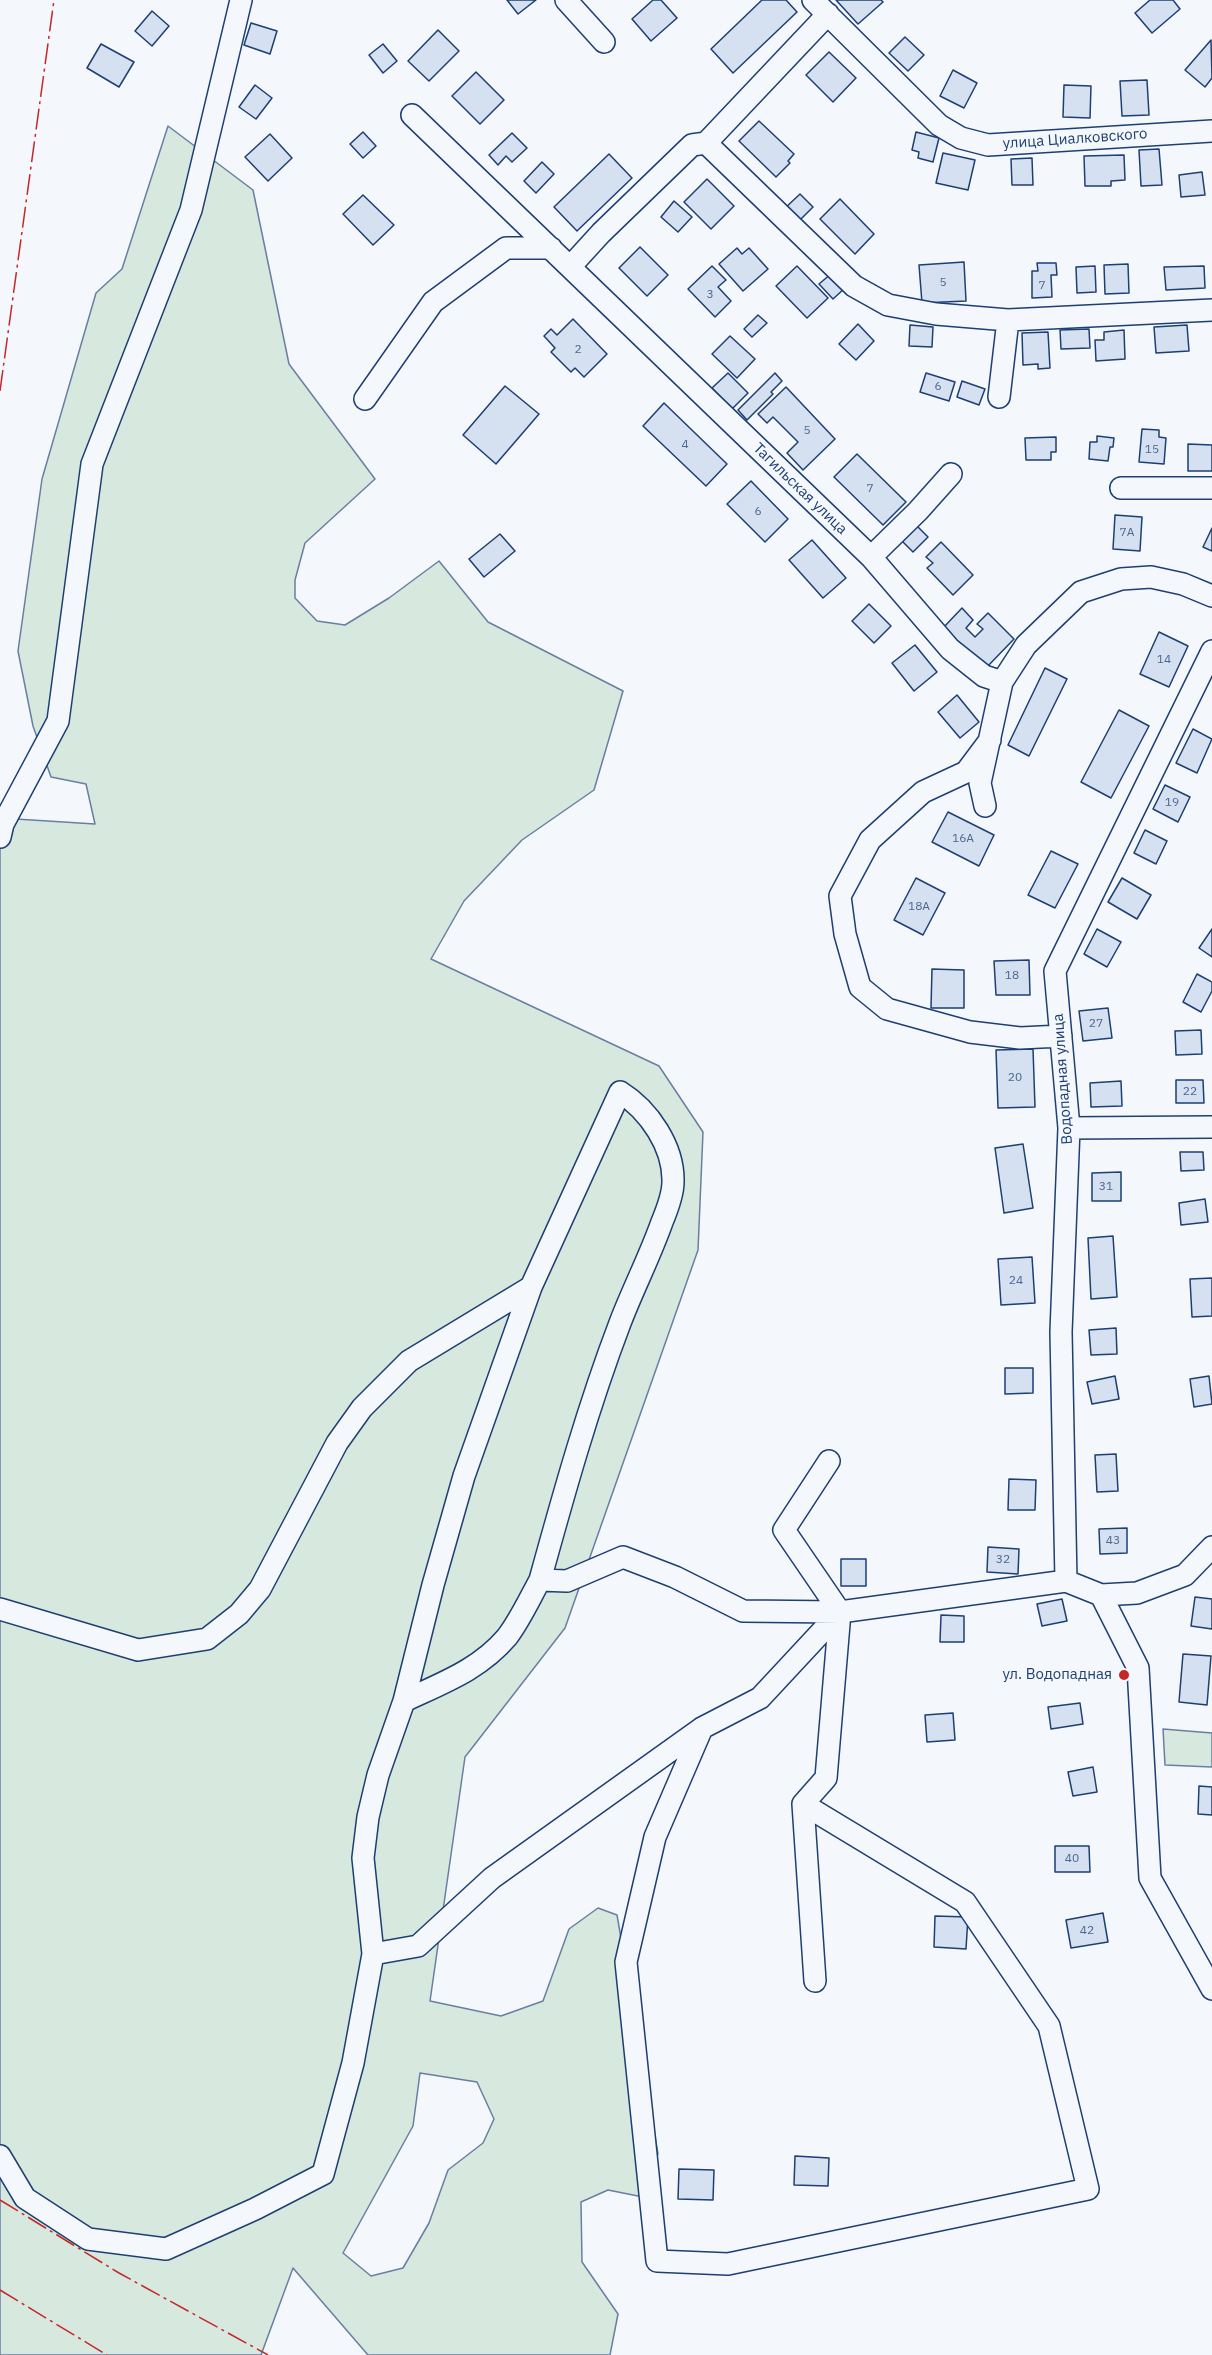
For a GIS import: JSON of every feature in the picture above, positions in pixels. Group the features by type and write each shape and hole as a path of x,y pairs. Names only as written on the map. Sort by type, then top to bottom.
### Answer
{"street":[{"path":"0,837 3,824 58,721 92,464 191,210 241,0"},
{"path":"566,0 604,42"},
{"path":"570,267 601,233 692,145 706,143 820,7"},
{"name":"улица Циалковского","path":"820,7 939,125 961,138 988,145 1212,131"},
{"name":"Тагильская улица","path":"412,115 871,557 950,649 984,676 1002,682"},
{"path":"706,143 854,286 888,305 936,314 1008,320 1212,310"},
{"path":"365,399 434,302 506,248 550,248"},
{"path":"999,397 1008,320"},
{"path":"871,557 918,511 951,474"},
{"path":"1121,488 1212,488"},
{"path":"985,806 980,783 1002,682 1026,645 1081,592 1121,579 1151,577 1183,584 1212,596"},
{"name":"Водопадная улица","path":"1066,1581 1061,1332 1068,1128 1055,971 1212,651"},
{"path":"990,740 966,772 923,792 870,840 840,896 845,934 860,987 887,1009 970,1032 1020,1038 1061,1036"},
{"path":"0,2157 25,2198 88,2239 166,2248 255,2209 323,2174 353,2063 373,1954 363,1858 368,1817 378,1774 404,1701 433,1585 464,1476 531,1287 620,1092 634,1101 648,1115 662,1140 672,1168 674,1185 656,1240 620,1321 583,1427 540,1580 508,1635 486,1659 465,1673 404,1701"},
{"path":"1068,1128 1212,1127"},
{"path":"0,1609 138,1650 207,1639 239,1614 260,1589 337,1443 362,1408 410,1361 531,1287"},
{"path":"815,1981 803,1804 826,1778 840,1612 784,1530 829,1461"},
{"path":"540,1580 567,1581 623,1557 675,1576 743,1611 840,1612 1066,1581 1101,1595 1137,1593 1185,1575 1212,1547"},
{"path":"1101,1595 1138,1668 1150,1878 1212,1989"},
{"path":"373,1954 418,1946 492,1878 702,1728 760,1698 840,1612"},
{"path":"702,1728 655,1837 626,1962 657,2261 728,2264 1088,2189 1048,2026 965,1902 803,1804"}],"shaded area":[{"path":"168,126 253,190 289,364 375,479 305,543 295,580 295,598 317,621 345,625 389,598 439,561 488,622 623,691 594,790 522,840 464,901 431,959 659,1066 703,1132 698,1250 565,1628 465,1757 430,2001 501,2016 543,2001 569,1929 598,1908 617,1915 658,2154 643,2197 608,2190 581,2202 582,2262 618,2314 610,2355 368,2355 293,2268 261,2355 0,2355 0,818 95,824 86,784 51,777 33,726 18,651 42,479 96,293 122,269","holes":["420,2073 477,2082 494,2119 483,2143 448,2170 429,2223 403,2268 371,2276 343,2253 413,2126"]},
{"path":"1163,1729 1212,1733 1212,1767 1165,1765"}],"building":[{"path":"507,0 536,0 518,14"},
{"path":"653,0 661,0 677,18 651,41 632,19"},
{"path":"762,0 786,0 797,12 733,73 711,49"},
{"path":"836,0 881,0 883,2 858,24"},
{"path":"1150,0 1173,0 1180,9 1152,33 1135,13"},
{"path":"152,11 169,26 152,46 135,31"},
{"path":"251,23 277,31 270,54 244,45"},
{"path":"438,30 459,51 429,81 408,61"},
{"path":"905,37 924,55 908,71 889,53"},
{"path":"1211,40 1212,78 1205,87 1185,70"},
{"path":"101,44 134,62 119,87 87,68"},
{"path":"383,44 397,61 383,73 369,55"},
{"path":"829,52 856,78 833,102 806,75"},
{"path":"953,70 977,83 964,108 940,96"},
{"path":"476,72 504,100 480,124 452,96"},
{"path":"1147,80 1149,115 1122,116 1120,81"},
{"path":"255,85 272,98 256,119 239,107"},
{"path":"1064,85 1091,86 1090,118 1063,117"},
{"path":"759,121 794,154 788,161 790,163 776,177 739,141"},
{"path":"363,132 376,146 363,158 350,144"},
{"path":"916,132 939,138 933,162 918,158 919,152 912,150"},
{"path":"512,133 527,148 512,162 506,156 498,165 489,155"},
{"path":"270,134 292,158 268,181 245,157"},
{"path":"1159,149 1162,185 1141,186 1139,150"},
{"path":"943,153 975,160 968,190 936,183"},
{"path":"609,154 632,178 577,231 554,207"},
{"path":"1124,155 1125,180 1111,181 1111,186 1085,186 1084,156"},
{"path":"1032,158 1033,185 1012,185 1011,159"},
{"path":"542,162 554,174 536,193 524,181"},
{"path":"1202,172 1205,195 1181,197 1179,175"},
{"path":"707,179 734,206 711,229 684,202"},
{"path":"800,194 813,207 797,223 783,210"},
{"path":"363,195 394,225 373,245 343,214"},
{"path":"840,199 874,234 855,254 820,219"},
{"path":"674,201 692,217 678,232 661,217"},
{"path":"640,247 668,275 647,296 619,268"},
{"path":"737,248 742,254 749,248 768,269 743,291 719,264"},
{"path":"964,262 966,301 922,303 919,265"},
{"path":"1037,263 1056,263 1057,275 1051,275 1052,297 1032,298 1032,271 1038,271"},
{"path":"1128,264 1129,293 1105,294 1104,265"},
{"path":"712,266 726,280 718,287 731,301 715,317 688,289"},
{"path":"797,266 828,298 807,318 776,286"},
{"path":"1095,266 1096,292 1077,293 1076,267"},
{"path":"1204,266 1205,288 1166,290 1164,267"},
{"path":"832,273 845,288 833,299 819,284"},
{"path":"758,315 767,323 752,337 744,329"},
{"path":"573,319 607,354 584,377 575,368 571,372 551,352 555,348 544,336 551,329 557,335"},
{"path":"858,324 874,341 856,360 839,344"},
{"path":"910,325 933,327 932,347 909,346"},
{"path":"1187,325 1189,351 1156,353 1154,327"},
{"path":"1089,329 1090,348 1061,349 1060,330"},
{"path":"1124,330 1125,359 1096,361 1095,340 1104,340 1104,332"},
{"path":"1048,332 1050,368 1038,369 1038,364 1023,365 1022,333"},
{"path":"730,336 755,359 737,378 712,354"},
{"path":"728,373 748,393 732,409 712,388"},
{"path":"775,373 782,381 771,392 773,394 747,420 738,410"},
{"path":"926,373 955,382 949,401 920,392"},
{"path":"962,381 985,389 979,405 957,397"},
{"path":"505,386 539,414 496,464 463,435"},
{"path":"786,387 835,439 803,470 787,453 798,442 773,417 767,423 758,414"},
{"path":"664,403 727,464 706,486 643,426"},
{"path":"1142,429 1159,430 1159,437 1166,438 1164,464 1139,462"},
{"path":"1097,436 1114,438 1108,461 1089,459 1090,442 1097,442"},
{"path":"1056,437 1056,452 1051,452 1051,460 1026,460 1025,438"},
{"path":"1188,444 1212,445 1212,471 1188,471"},
{"path":"857,454 906,502 883,525 834,477"},
{"path":"751,481 788,519 765,542 727,504"},
{"path":"1115,515 1142,517 1140,551 1113,549"},
{"path":"913,522 928,537 913,552 898,537"},
{"path":"1212,528 1212,551 1203,547"},
{"path":"500,534 515,551 484,577 469,559"},
{"path":"812,540 846,578 823,598 789,560"},
{"path":"941,542 973,575 953,595 927,568 933,563 926,557"},
{"path":"869,604 891,626 874,643 852,621"},
{"path":"962,608 973,620 966,628 975,637 983,629 977,624 988,613 1014,639 985,669 943,628"},
{"path":"1159,632 1188,646 1169,687 1140,674"},
{"path":"915,645 937,672 914,691 892,663"},
{"path":"1045,668 1067,679 1029,756 1008,745"},
{"path":"957,695 979,722 960,738 938,712"},
{"path":"1119,710 1149,726 1111,798 1081,782"},
{"path":"1193,729 1212,739 1197,773 1176,763"},
{"path":"1165,785 1190,797 1178,822 1153,809"},
{"path":"948,812 994,835 979,866 932,842"},
{"path":"1145,830 1167,841 1156,864 1134,853"},
{"path":"1051,851 1078,864 1055,908 1028,895"},
{"path":"916,878 945,893 923,935 894,920"},
{"path":"1122,878 1151,895 1137,919 1108,902"},
{"path":"1097,929 1121,942 1107,967 1084,954"},
{"path":"1212,929 1212,957 1199,948"},
{"path":"1029,960 1030,995 996,995 994,961"},
{"path":"932,969 964,970 964,1008 931,1008"},
{"path":"1197,974 1212,982 1212,991 1201,1012 1183,1002"},
{"path":"1108,1008 1112,1038 1083,1041 1079,1011"},
{"path":"1201,1030 1202,1054 1176,1055 1175,1031"},
{"path":"1033,1049 1035,1107 998,1108 996,1050"},
{"path":"1176,1080 1203,1080 1204,1103 1176,1103"},
{"path":"1121,1081 1122,1106 1091,1107 1090,1083"},
{"path":"1023,1144 1033,1208 1004,1213 995,1148"},
{"path":"1180,1152 1203,1152 1204,1170 1181,1171"},
{"path":"1121,1172 1121,1201 1092,1201 1092,1173"},
{"path":"1205,1199 1208,1222 1181,1225 1179,1203"},
{"path":"1113,1236 1117,1297 1091,1299 1088,1238"},
{"path":"1032,1257 1035,1303 1001,1305 998,1259"},
{"path":"1212,1278 1212,1316 1192,1317 1190,1279"},
{"path":"1116,1328 1117,1354 1091,1355 1089,1330"},
{"path":"1005,1368 1033,1368 1033,1393 1005,1394"},
{"path":"1115,1376 1119,1399 1092,1404 1087,1382"},
{"path":"1209,1376 1212,1404 1194,1407 1190,1379"},
{"path":"1116,1454 1118,1491 1097,1492 1095,1455"},
{"path":"1009,1479 1036,1480 1035,1510 1008,1510"},
{"path":"1127,1528 1127,1553 1100,1554 1099,1529"},
{"path":"988,1547 1019,1549 1018,1574 987,1572"},
{"path":"841,1559 866,1559 866,1586 841,1586"},
{"path":"1195,1597 1212,1599 1212,1629 1191,1626"},
{"path":"1062,1599 1067,1621 1042,1626 1037,1604"},
{"path":"941,1615 964,1616 964,1642 940,1642"},
{"path":"1183,1654 1211,1656 1207,1705 1179,1702"},
{"path":"1080,1703 1083,1724 1051,1729 1048,1707"},
{"path":"953,1713 955,1740 927,1742 925,1715"},
{"path":"1093,1767 1097,1792 1073,1796 1068,1772"},
{"path":"1199,1786 1212,1787 1212,1815 1198,1814"},
{"path":"1055,1846 1089,1846 1090,1872 1055,1872"},
{"path":"1103,1913 1108,1942 1071,1948 1066,1920"},
{"path":"935,1916 968,1917 966,1949 934,1947"},
{"path":"795,2156 829,2158 828,2186 794,2185"},
{"path":"679,2169 714,2170 713,2200 678,2199"}],"power":[{"path":"0,391 54,0"},
{"path":"0,2200 119,2273 268,2355"},
{"path":"0,2290 107,2355"}],"place":[{"name":"ул. Водопадная","path":"1124,1675"}]}
